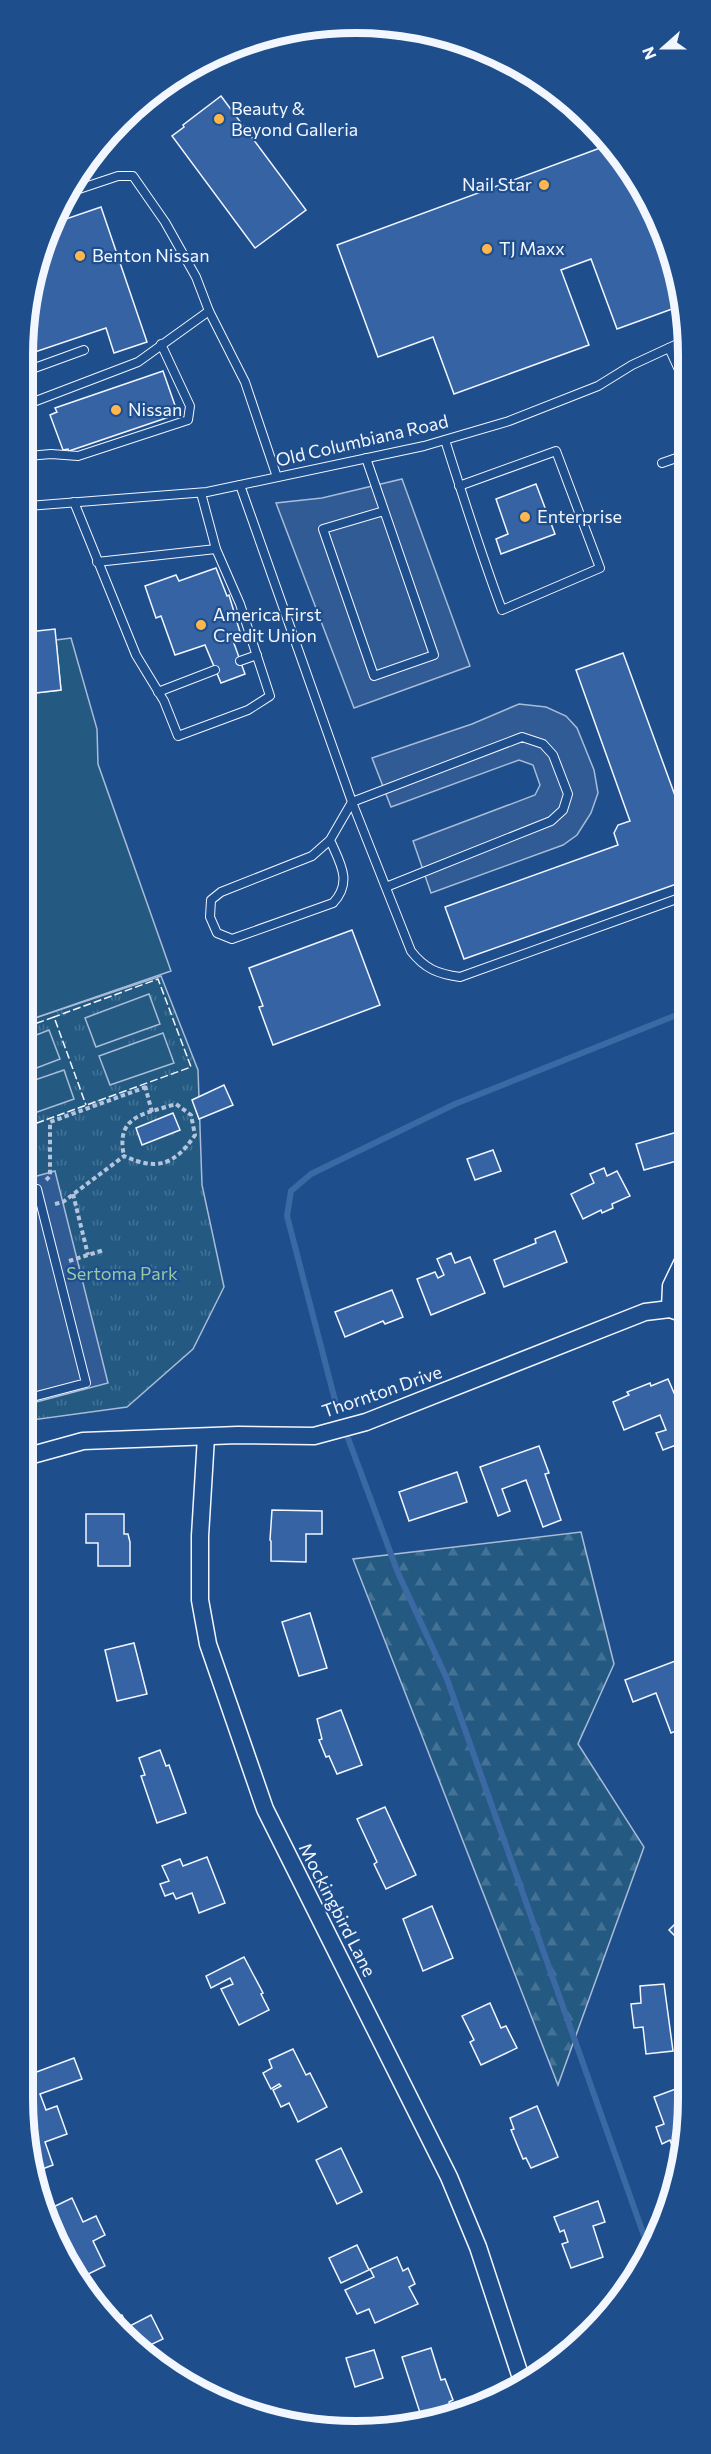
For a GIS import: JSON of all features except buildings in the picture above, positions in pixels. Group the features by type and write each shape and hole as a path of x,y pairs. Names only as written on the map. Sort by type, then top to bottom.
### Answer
{"street":[{"name":"Thornton Drive","path":"33,1455 83,1441 238,1435 314,1436 366,1422 645,1312 677,1312 671,1286 678,1271"},
{"name":"Mockingbird Lane","path":"206,1437 200,1536 200,1600 208,1644 265,1809 449,2177 478,2247 520,2376"}],"lane":[{"path":"79,189 118,176 133,176 165,222 196,277 209,311 245,382 277,477"},
{"path":"33,402 138,362 209,311"},
{"path":"33,456 78,456 188,420 190,406 162,344"},
{"name":"Old Columbiana Road","path":"33,506 201,493 445,441 509,421 598,386 632,365 677,344"},
{"path":"669,348 678,367"},
{"path":"33,368 84,350"},
{"path":"445,441 459,486 502,610 600,568 556,451 459,486"},
{"path":"662,463 678,457"},
{"path":"366,458 434,655 374,676 323,530 384,511"},
{"path":"240,485 352,802 411,951 422,965 440,974 460,977 678,899"},
{"path":"74,502 136,655 158,692 178,736 248,710 270,696 240,604 216,549 201,493"},
{"path":"97,562 216,549"},
{"path":"240,661 257,655"},
{"path":"158,692 214,670"},
{"path":"330,840 341,864 345,881 342,893 333,903 232,939 217,933 210,917 211,900 221,892 312,856 330,840 352,802 522,738 543,744 553,755 568,794 563,810 551,821 386,887"},
{"path":"33,1190 38,1189 86,1383 33,1397"}],"path":[{"path":"38,1189 50,1176 50,1122 145,1087 152,1112"},
{"path":"176,1104 191,1115 195,1135 183,1154 164,1162 143,1164 124,1156 120,1140 124,1129 134,1117 176,1104"},
{"path":"43,1209 63,1202 124,1156"},
{"path":"73,1194 88,1255"},
{"path":"56,1264 104,1250"}],"green space":[{"path":"71,638 97,729 98,764 171,971 33,1019 33,693 61,690 56,640"},
{"name":"Sertoma Park","path":"161,976 198,1070 202,1185 224,1287 193,1349 127,1407 33,1420 33,1019"},
{"path":"149,994 160,1024 96,1047 85,1018"},
{"path":"49,1030 60,1059 33,1069 33,1036"},
{"path":"163,1033 174,1063 110,1085 99,1056"},
{"path":"64,1070 74,1099 33,1114 33,1081"},
{"path":"581,1532 614,1664 578,1744 644,1847 558,2085 353,1559"}],"shaded area":[{"path":"402,479 470,666 354,708 276,503 322,498"},
{"path":"519,704 546,707 566,716 577,728 594,770 598,793 591,813 577,835 563,845 431,893 413,841 535,795 540,785 533,765 519,760 391,807 372,758 472,724"},
{"path":"55,1171 108,1383 33,1403 33,1177"}],"waterway":[{"path":"336,1404 287,1216 291,1191 311,1174 455,1104 678,1014"},
{"path":"348,1438 398,1573 447,1679 645,2240"}],"fence":[{"path":"33,1124 191,1067 158,979 54,1017"},
{"path":"33,1024 54,1017 86,1105"}],"place":[{"name":"Beauty & Beyond Galleria","path":"219,119"},
{"name":"Nail Star","path":"544,185"},
{"name":"TJ Maxx","path":"487,249"},
{"name":"Benton Nissan","path":"80,256"},
{"name":"Nissan","path":"116,410"},
{"name":"Enterprise","path":"525,517"},
{"name":"America First Credit Union","path":"201,625"}]}
